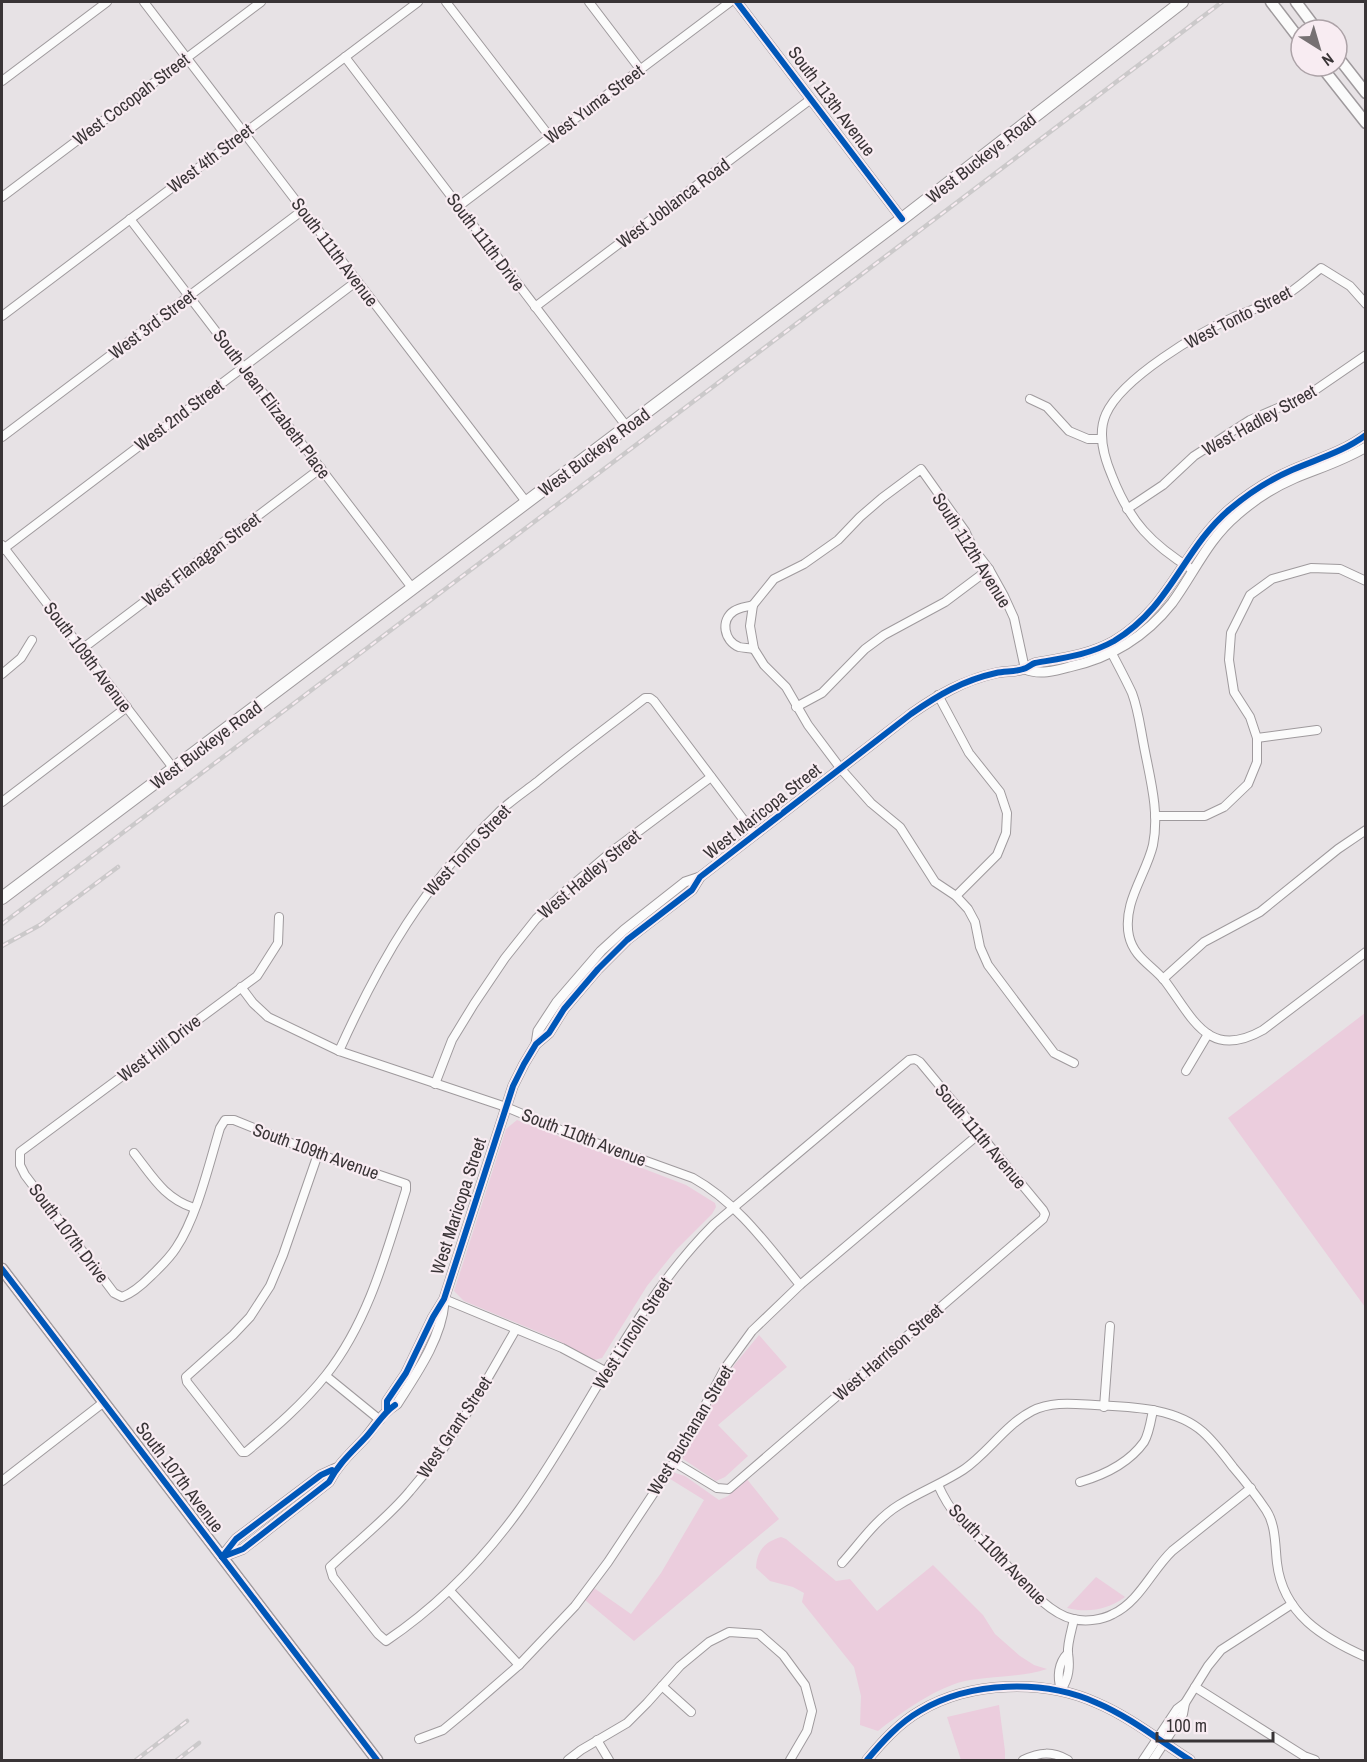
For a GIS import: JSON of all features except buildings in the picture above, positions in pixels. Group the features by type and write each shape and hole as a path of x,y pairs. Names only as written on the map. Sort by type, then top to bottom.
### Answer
{"main road":[{"name":"West Buckeye Road","path":"2,898 902,219 1182,2"},
{"path":"1271,2 1289,25"},
{"path":"1296,2 1308,18"},
{"path":"1349,71 1365,93"},
{"path":"1330,78 1365,123"},
{"name":"South 107th Avenue","path":"2,1269 377,1761"}],"street":[{"path":"2,81 107,2"},
{"name":"South 111th Avenue","path":"144,2 527,503"},
{"name":"West Cocopah Street","path":"2,197 261,2"},
{"name":"West 4th Street","path":"2,316 418,2"},
{"path":"446,2 550,138"},
{"path":"589,2 640,69"},
{"name":"West Yuma Street","path":"459,206 730,2"},
{"name":"South 113th Avenue","path":"737,2 902,219"},
{"name":"South 111th Drive","path":"345,57 627,427"},
{"name":"West Joblanca Road","path":"535,307 811,99"},
{"name":"West 3rd Street","path":"2,437 303,210"},
{"name":"South Jean Elizabeth Place","path":"130,219 413,589"},
{"name":"West Tonto Street","path":"1101,439 1105,416 1118,394 1172,352 1209,329 1291,292 1321,268 1350,286 1365,304"},
{"name":"West 2nd Street","path":"2,547 357,281"},
{"name":"West Hadley Street","path":"1126,509 1163,486 1194,456 1250,420 1308,394 1365,355"},
{"path":"1030,399 1047,407 1070,431 1088,439 1101,439 1109,469 1126,509 1138,526 1154,542 1189,568"},
{"name":"West Maricopa Street","path":"1189,568 1212,526 1242,499 1266,482 1332,455 1365,435"},
{"name":"West Maricopa Street","path":"222,1557 243,1549 329,1482 336,1468 387,1410 387,1401 406,1373 444,1299 513,1086 536,1044 549,1033 564,1009 598,969 627,940 692,890 700,878 938,695 970,680 1109,648 1150,613 1225,527 1261,496 1295,478 1341,461 1365,447"},
{"name":"West Flanagan Street","path":"82,649 321,468"},
{"name":"South 112th Avenue","path":"753,605 774,579 804,564 838,540 882,498 921,469 989,569 1014,618 1025,669"},
{"name":"South 109th Avenue","path":"2,547 174,770"},
{"path":"1155,816 1204,816 1224,807 1248,784 1257,762 1257,738 1250,717 1233,692 1229,660 1231,633 1250,595 1272,579 1311,568 1340,569 1365,581"},
{"path":"796,707 822,693 865,649 884,635 935,608 989,569"},
{"path":"754,649 738,647 729,640 725,627 726,620 732,612 753,605 750,626 754,649 764,665 786,687 796,707 841,769 872,803 900,827 935,882 956,896 968,909 975,922 980,947 988,965 1054,1053 1074,1063"},
{"path":"2,674 21,658 32,640"},
{"path":"1109,648 1132,693 1140,719 1151,776 1155,816 1153,845 1130,907 1128,920 1133,947 1140,958 1163,979 1195,1024 1208,1034 1231,1042 1250,1037 1263,1030 1365,952"},
{"path":"938,695 969,753 1000,792 1007,813 1006,833 997,855 956,896"},
{"name":"West Tonto Street","path":"339,1051 388,951 423,898 461,852 499,812 645,698 650,698 711,777"},
{"path":"2,802 127,707"},
{"path":"1257,738 1317,730"},
{"path":"711,777 755,835"},
{"name":"West Hadley Street","path":"435,1084 452,1041 474,1004 505,958 536,919 611,852 711,777"},
{"path":"1163,979 1204,942 1260,912 1365,830"},
{"name":"West Hill Drive","path":"20,1165 20,1152 257,976 278,943 279,917"},
{"name":"South 110th Avenue","path":"242,987 253,1003 268,1017 339,1051 506,1107 563,1131 693,1178 735,1207 800,1285"},
{"path":"1186,1071 1208,1034"},
{"name":"South 111th Avenue","path":"915,1059 1046,1214"},
{"name":"West Lincoln Street","path":"386,1641 450,1591 490,1548 520,1510 642,1312 699,1239 909,1060 915,1059"},
{"name":"South 109th Avenue","path":"194,1208 220,1128 225,1120 234,1120 318,1154 406,1184 373,1289 356,1329 326,1376"},
{"name":"West Buchanan Street","path":"419,1739 443,1730 519,1665 581,1598 608,1562 674,1462 726,1368 752,1331 800,1285 980,1134"},
{"path":"134,1153 165,1194 179,1203 194,1208"},
{"path":"318,1154 284,1255 270,1286 250,1317 213,1355 186,1377 187,1382 242,1452 246,1452 276,1427 326,1376 380,1420"},
{"name":"South 107th Drive","path":"20,1165 25,1175 114,1293 122,1297 147,1280 172,1254 181,1240 194,1208"},
{"name":"West Harrison Street","path":"674,1462 717,1488 729,1489 1010,1248 1046,1214"},
{"path":"444,1299 562,1348 605,1371"},
{"path":"1104,1406 1110,1326"},
{"name":"West Grant Street","path":"386,1641 333,1577 330,1566 409,1492 434,1461 456,1430 516,1329"},
{"path":"2,1480 104,1402"},
{"path":"842,1563 881,1519 898,1505 965,1469 1023,1416 1050,1405 1153,1410 1173,1415 1203,1431 1251,1488 1271,1517 1280,1577 1292,1604 1309,1625 1338,1644 1365,1657"},
{"path":"1080,1482 1102,1475 1130,1457 1145,1440 1153,1410"},
{"name":"South 110th Avenue","path":"938,1485 958,1516 1053,1610 1070,1618"},
{"path":"1060,1690 1067,1681 1071,1660 1068,1653 1070,1618 1091,1620 1103,1618 1121,1610 1137,1595 1161,1561 1251,1488"},
{"path":"450,1591 519,1665"},
{"path":"1143,1761 1183,1714 1185,1703 1221,1650 1292,1604"},
{"path":"568,1761 597,1740 627,1723 680,1666 709,1642 729,1632 759,1634 783,1655 805,1684 813,1711 807,1731 790,1761"},
{"path":"662,1686 691,1712"},
{"path":"867,1761 886,1738 919,1711 954,1697 995,1688 1017,1686 1060,1690 1097,1703 1190,1761"},
{"path":"1195,1687 1304,1756 1316,1761"},
{"path":"597,1740 609,1761"},
{"path":"1153,1761 1160,1741"},
{"path":"1023,1761 1037,1753 1059,1755 1068,1761"}],"shaded area":[{"path":"1365,1013 1365,1307 1228,1118"},
{"path":"517,1120 686,1185 715,1203 716,1207 712,1214 676,1250 647,1286 602,1358 594,1360 555,1339 464,1301 454,1291 506,1129"},
{"path":"759,1335 787,1367 718,1425 748,1456 725,1477 716,1481 683,1459 682,1455 735,1364"},
{"path":"672,1472 685,1476 719,1500 728,1496 746,1478 779,1519 634,1641 585,1600 594,1588 631,1614 661,1573 704,1500 667,1477"},
{"path":"781,1537 836,1581 850,1579 877,1611 933,1565 983,1615 995,1634 1020,1656 1034,1665 1047,1669 1028,1674 958,1683 921,1700 878,1731 860,1725 861,1696 854,1667 802,1602 804,1593 793,1587 770,1581 756,1568 762,1548"},
{"path":"1096,1577 1125,1597 1111,1605 1097,1609 1067,1608"},
{"path":"999,1705 1005,1760 961,1760 947,1717"}],"railway":[{"path":"2,924 1222,2"},
{"path":"2,946 40,925 118,867"},
{"path":"136,1760 187,1721"},
{"path":"177,1760 199,1743"}],"cycle path":[{"path":"737,2 902,219"},
{"path":"387,1410 387,1401 406,1373 444,1299 513,1086 524,1064 536,1044 549,1033 564,1009 598,969 627,940 692,890 700,877 931,701 962,684 984,676 1020,670 1035,663 1085,653 1114,641 1134,627 1150,611 1164,595 1200,542 1230,509 1275,478 1339,451 1366,435"},
{"path":"2,1269 377,1760"},
{"path":"222,1557 243,1549 329,1482 346,1458 395,1405"},
{"path":"222,1557 236,1539 321,1475 332,1470"},
{"path":"867,1760 898,1727 920,1711 961,1694 1007,1687 1054,1690 1097,1703 1133,1722 1190,1760"}]}
